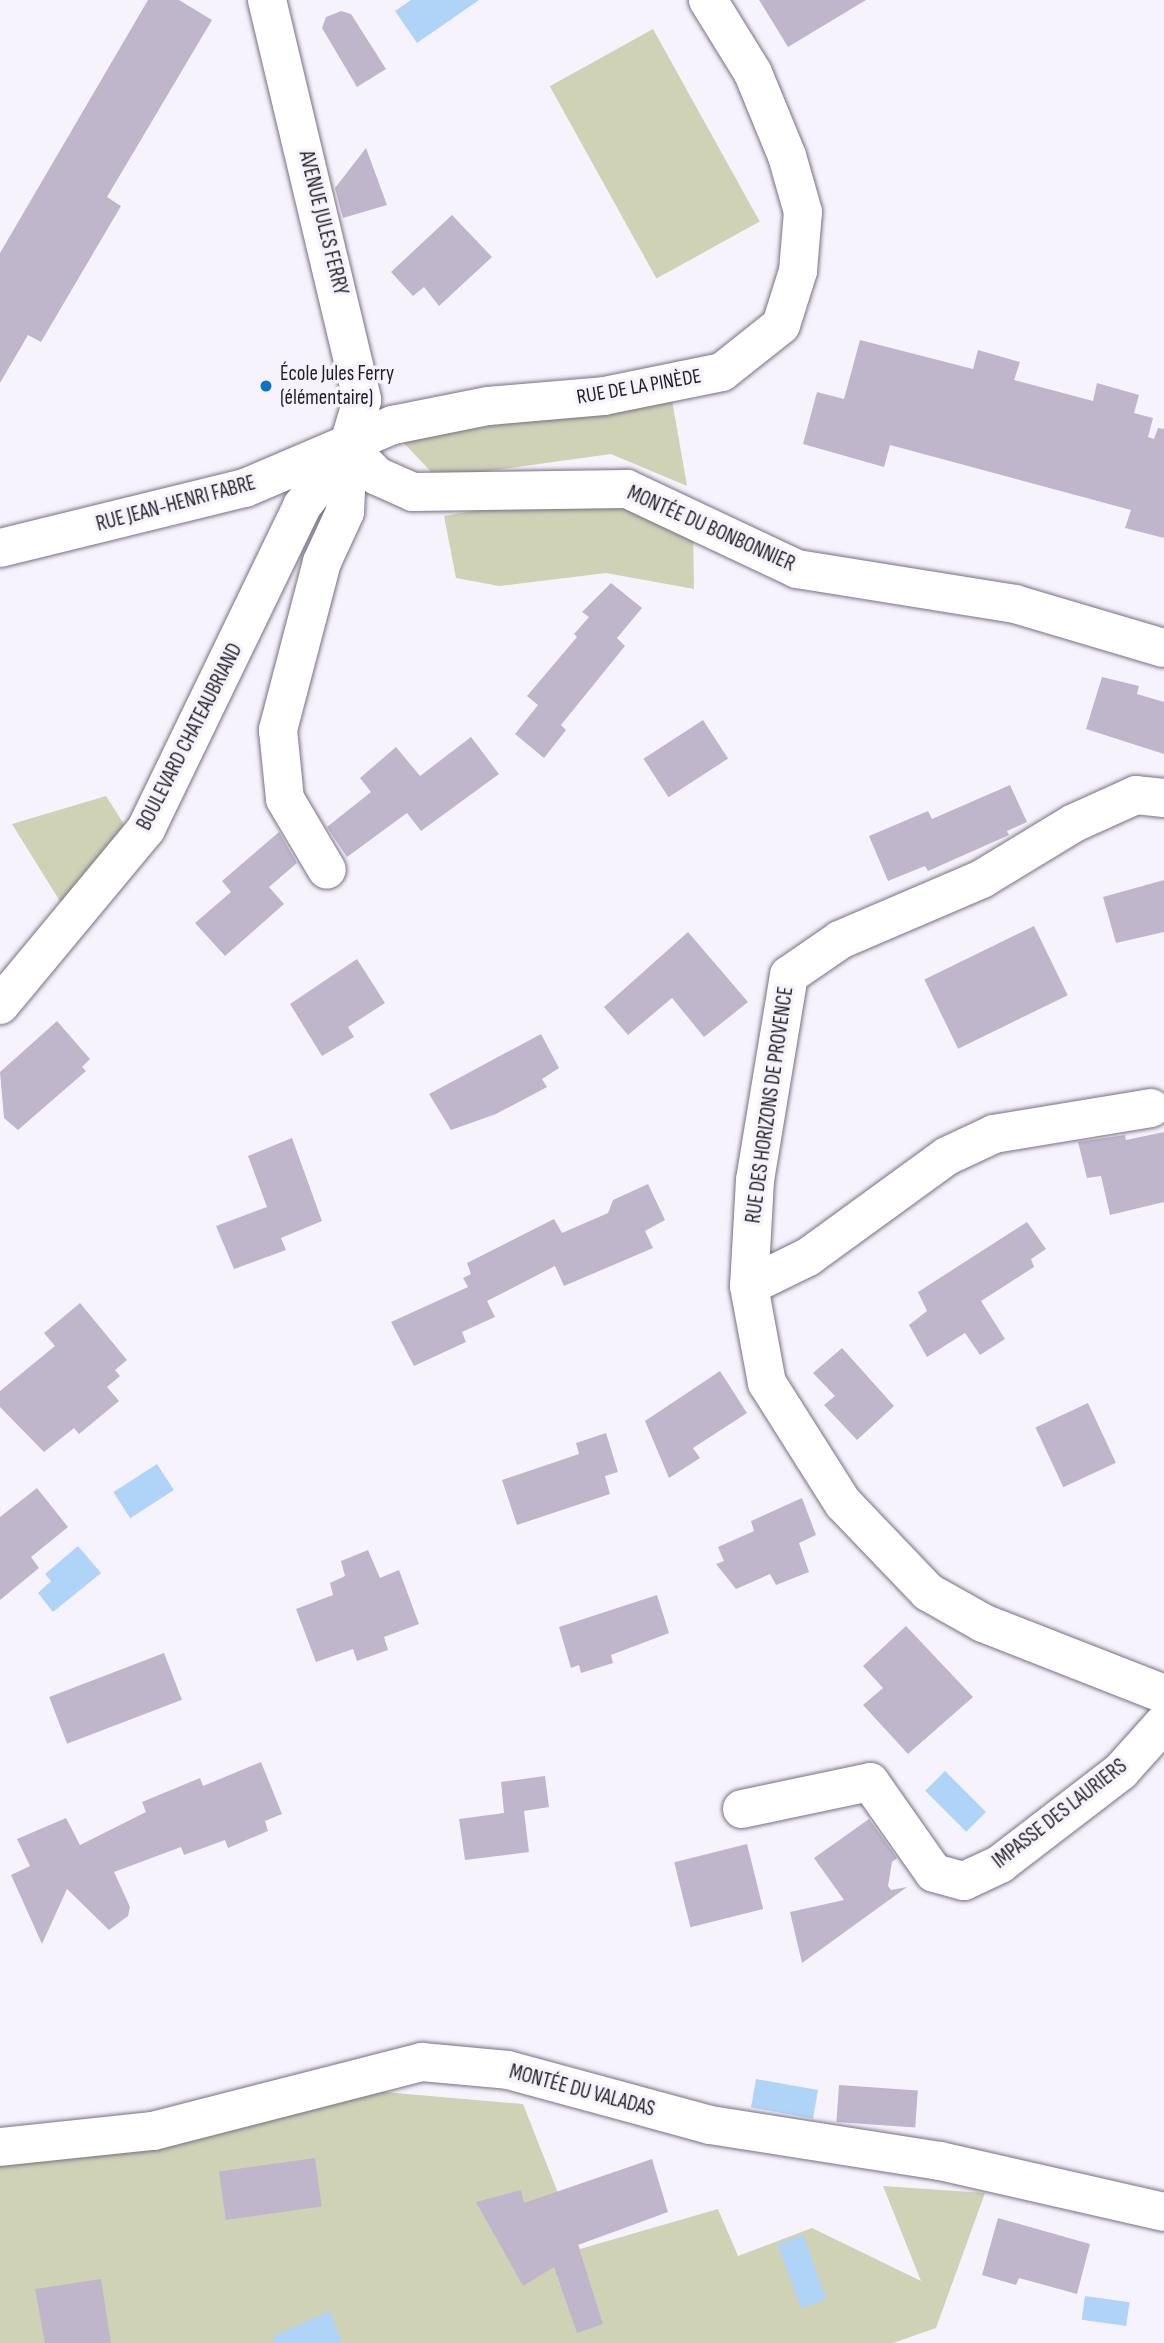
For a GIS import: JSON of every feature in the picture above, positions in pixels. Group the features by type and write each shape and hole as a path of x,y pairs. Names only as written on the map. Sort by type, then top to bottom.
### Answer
{"street":[{"name":"AVENUE JULES FERRY","path":"267,0 362,400 348,447"},
{"name":"RUE DE LA PINÈDE","path":"348,447 393,425 488,406 604,396 722,372 781,325 798,271 803,212 753,74 708,0"},
{"name":"RUE JEAN-HENRI FABRE","path":"0,548 245,488 348,447"},
{"name":"MONTÉE DU BONBONNIER","path":"348,447 377,477 412,492 627,489 797,569 1015,604 1164,648"},
{"name":"BOULEVARD CHATEAUBRIAND","path":"0,1005 146,829 302,506 348,447"},
{"path":"327,870 285,799 278,730 321,562 345,512 348,447"},
{"name":"RUE DES HORIZONS DE PROVENCE","path":"1164,798 1136,795 1074,823 982,879 840,940 789,975 755,1180 749,1286 767,1383 843,1503 928,1591 983,1623 1164,1694"},
{"path":"749,1286 807,1256 947,1156 994,1134 1151,1108"},
{"name":"IMPASSE DES LAURIERS","path":"742,1809 870,1782 934,1873 964,1881 1000,1864 1121,1771 1164,1723"},
{"name":"MONTÉE DU VALADAS","path":"0,2147 153,2130 422,2062 508,2070 710,2124 940,2161 1164,2212"}],"green space":[{"path":"653,29 760,221 656,279 550,86"},
{"path":"672,400 687,486 611,454 437,478 400,439"},
{"path":"617,501 693,525 694,589 606,573 499,586 456,578 444,516 514,504"},
{"path":"106,796 129,832 61,903 12,824"},
{"path":"384,2092 523,2104 580,2249 718,2209 738,2256 812,2228 921,2281 883,2186 985,2193 936,2328 893,2343 0,2343 0,2162"}],"water":[{"path":"411,0 479,0 417,43 395,11"},
{"path":"157,1464 174,1490 130,1518 113,1492"},
{"path":"78,1546 101,1573 53,1612 38,1593 51,1581 45,1574"},
{"path":"945,1771 986,1812 966,1832 925,1791"},
{"path":"756,2079 818,2090 813,2118 751,2108"},
{"path":"803,2235 826,2299 801,2308 778,2244"},
{"path":"1085,2296 1130,2302 1126,2326 1082,2320"},
{"path":"330,2311 342,2343 275,2343 273,2336"}],"building":[{"path":"148,0 179,0 212,20 107,197 121,206 41,342 28,335 0,383 0,253"},
{"path":"759,0 866,0 788,47"},
{"path":"341,11 351,14 386,69 357,87 322,28 326,17"},
{"path":"366,148 387,205 343,218 335,188"},
{"path":"452,215 492,257 439,306 424,287 413,296 391,272"},
{"path":"860,340 973,369 978,350 1020,362 1014,380 1093,401 1097,383 1139,395 1134,413 1153,418 1148,437 1154,439 1158,428 1164,429 1164,538 1125,528 1131,510 890,445 884,467 803,444 817,392 844,399"},
{"path":"611,583 642,608 617,638 625,646 561,725 566,730 544,758 515,734 538,705 527,696 577,637 574,634 589,617 582,612"},
{"path":"1102,677 1139,686 1137,694 1164,702 1164,754 1086,729"},
{"path":"703,720 728,759 669,797 643,759"},
{"path":"471,737 499,774 421,831 407,813 347,857 327,827 371,792 360,778 396,747 420,776"},
{"path":"1010,785 1027,822 1007,831 1009,835 928,871 925,866 888,881 869,836 928,811 932,819"},
{"path":"279,832 297,863 269,887 284,904 225,956 195,923 231,892 222,881"},
{"path":"1164,880 1164,932 1116,943 1103,897"},
{"path":"1034,926 1068,995 958,1049 924,979"},
{"path":"688,932 748,1002 704,1037 672,998 628,1035 604,1007"},
{"path":"357,959 385,1003 348,1027 354,1037 322,1056 290,1004"},
{"path":"57,1021 90,1059 82,1067 86,1071 18,1130 4,1118 0,1072"},
{"path":"541,1034 559,1068 542,1079 547,1087 496,1114 451,1130 429,1094"},
{"path":"1164,1132 1164,1202 1110,1215 1101,1176 1087,1178 1078,1142 1125,1135 1126,1140"},
{"path":"292,1138 322,1221 281,1238 286,1250 234,1269 216,1226 267,1207 248,1156"},
{"path":"648,1184 665,1220 645,1231 653,1248 564,1286 555,1266 487,1301 495,1317 462,1332 466,1342 414,1366 391,1322 468,1287 463,1278 471,1274 467,1263 554,1219 562,1233 608,1213 613,1200"},
{"path":"1027,1222 1046,1249 1031,1259 1034,1267 981,1301 1005,1339 980,1355 965,1333 927,1357 909,1325 927,1311 918,1292"},
{"path":"80,1303 127,1360 115,1370 120,1376 107,1387 119,1401 79,1434 74,1428 44,1452 0,1407 0,1391 55,1346 44,1333"},
{"path":"842,1348 894,1406 857,1440 824,1405 835,1396 813,1373"},
{"path":"720,1371 747,1413 693,1448 700,1458 669,1478 645,1421"},
{"path":"1088,1403 1116,1463 1063,1487 1035,1428"},
{"path":"606,1433 618,1472 605,1476 610,1494 517,1525 502,1480 579,1454 576,1443"},
{"path":"37,1488 68,1527 31,1557 39,1568 0,1600 0,1517"},
{"path":"802,1498 816,1535 799,1543 809,1572 776,1585 770,1574 736,1589 716,1564 724,1561 718,1547 754,1531 751,1521"},
{"path":"368,1550 380,1578 399,1570 419,1624 384,1637 388,1650 357,1661 353,1649 316,1662 296,1609 333,1595 330,1583 345,1576 341,1561"},
{"path":"657,1595 669,1633 611,1655 613,1663 581,1673 579,1665 571,1668 559,1627"},
{"path":"906,1626 973,1697 908,1754 863,1705 883,1688 863,1666"},
{"path":"164,1653 182,1700 67,1744 49,1697"},
{"path":"261,1762 282,1814 265,1821 268,1831 228,1848 225,1840 184,1855 181,1847 114,1872 130,1907 128,1916 109,1930 67,1889 42,1944 11,1875 30,1866 17,1839 66,1818 80,1845 146,1812 142,1802 200,1778 203,1786"},
{"path":"545,1776 549,1807 524,1811 529,1852 465,1860 459,1819 504,1813 501,1782"},
{"path":"869,1819 897,1858 892,1862 888,1886 891,1890 907,1887 802,1963 790,1912 844,1900 814,1858"},
{"path":"747,1844 763,1909 690,1927 674,1862"},
{"path":"839,2085 918,2091 915,2127 836,2122"},
{"path":"315,2158 322,2207 226,2220 219,2171"},
{"path":"652,2159 668,2212 578,2245 603,2324 577,2333 554,2267 523,2286 476,2202 521,2190 524,2203"},
{"path":"998,2218 1090,2244 1077,2294 1019,2278 1016,2285 982,2275"},
{"path":"101,2279 111,2343 45,2343 35,2289"}],"place":[{"name":"École Jules Ferry (élémentaire)","path":"266,386"}]}
